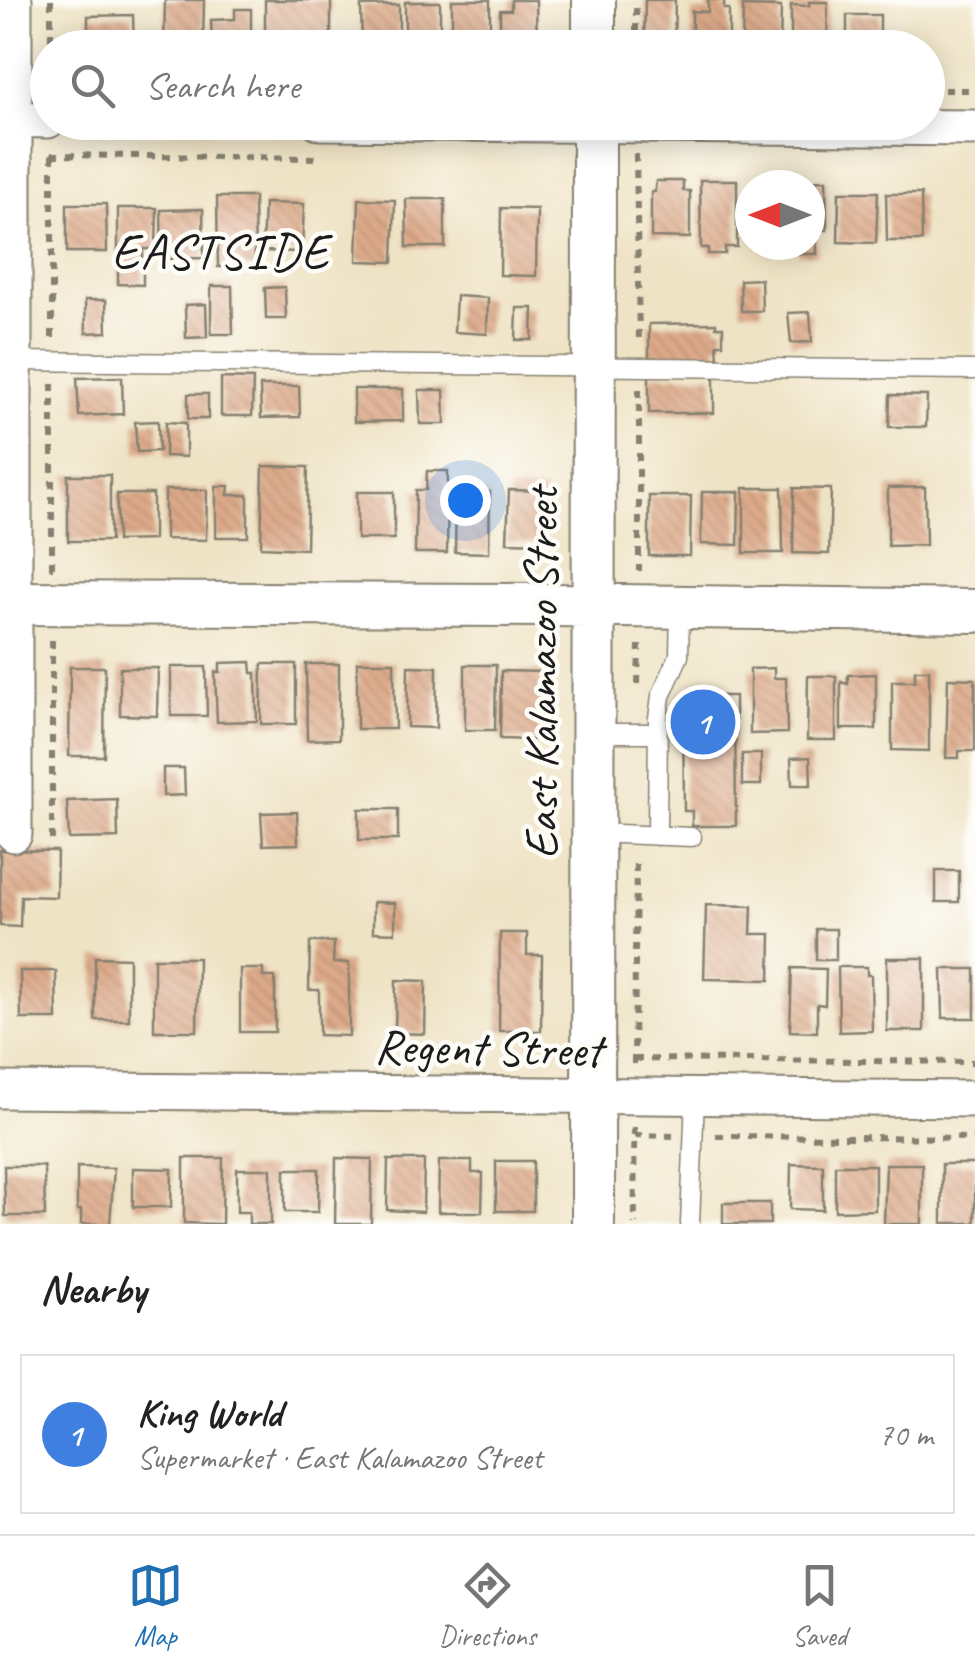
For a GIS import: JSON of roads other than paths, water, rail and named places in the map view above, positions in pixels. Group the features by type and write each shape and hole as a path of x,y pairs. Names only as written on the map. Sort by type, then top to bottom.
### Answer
{"street":[{"path":"14,0 21,120 8,360 8,604 14,834"},
{"path":"594,0 594,30"},
{"path":"945,128 975,128"},
{"name":"East Kalamazoo Street","path":"593,1224 614,1096 593,833 594,140"},
{"path":"8,604 975,610"},
{"name":"Regent Street","path":"0,1090 975,1099"}],"lane":[{"path":"8,360 975,370"},
{"path":"657,836 661,696 679,656 680,608"},
{"path":"593,734 658,732"},
{"path":"593,833 692,837"},
{"path":"690,1224 695,1097"}],"place":[{"name":"King World","path":"703,722"}],"district":[{"name":"EASTSIDE","path":"221,250"}]}
